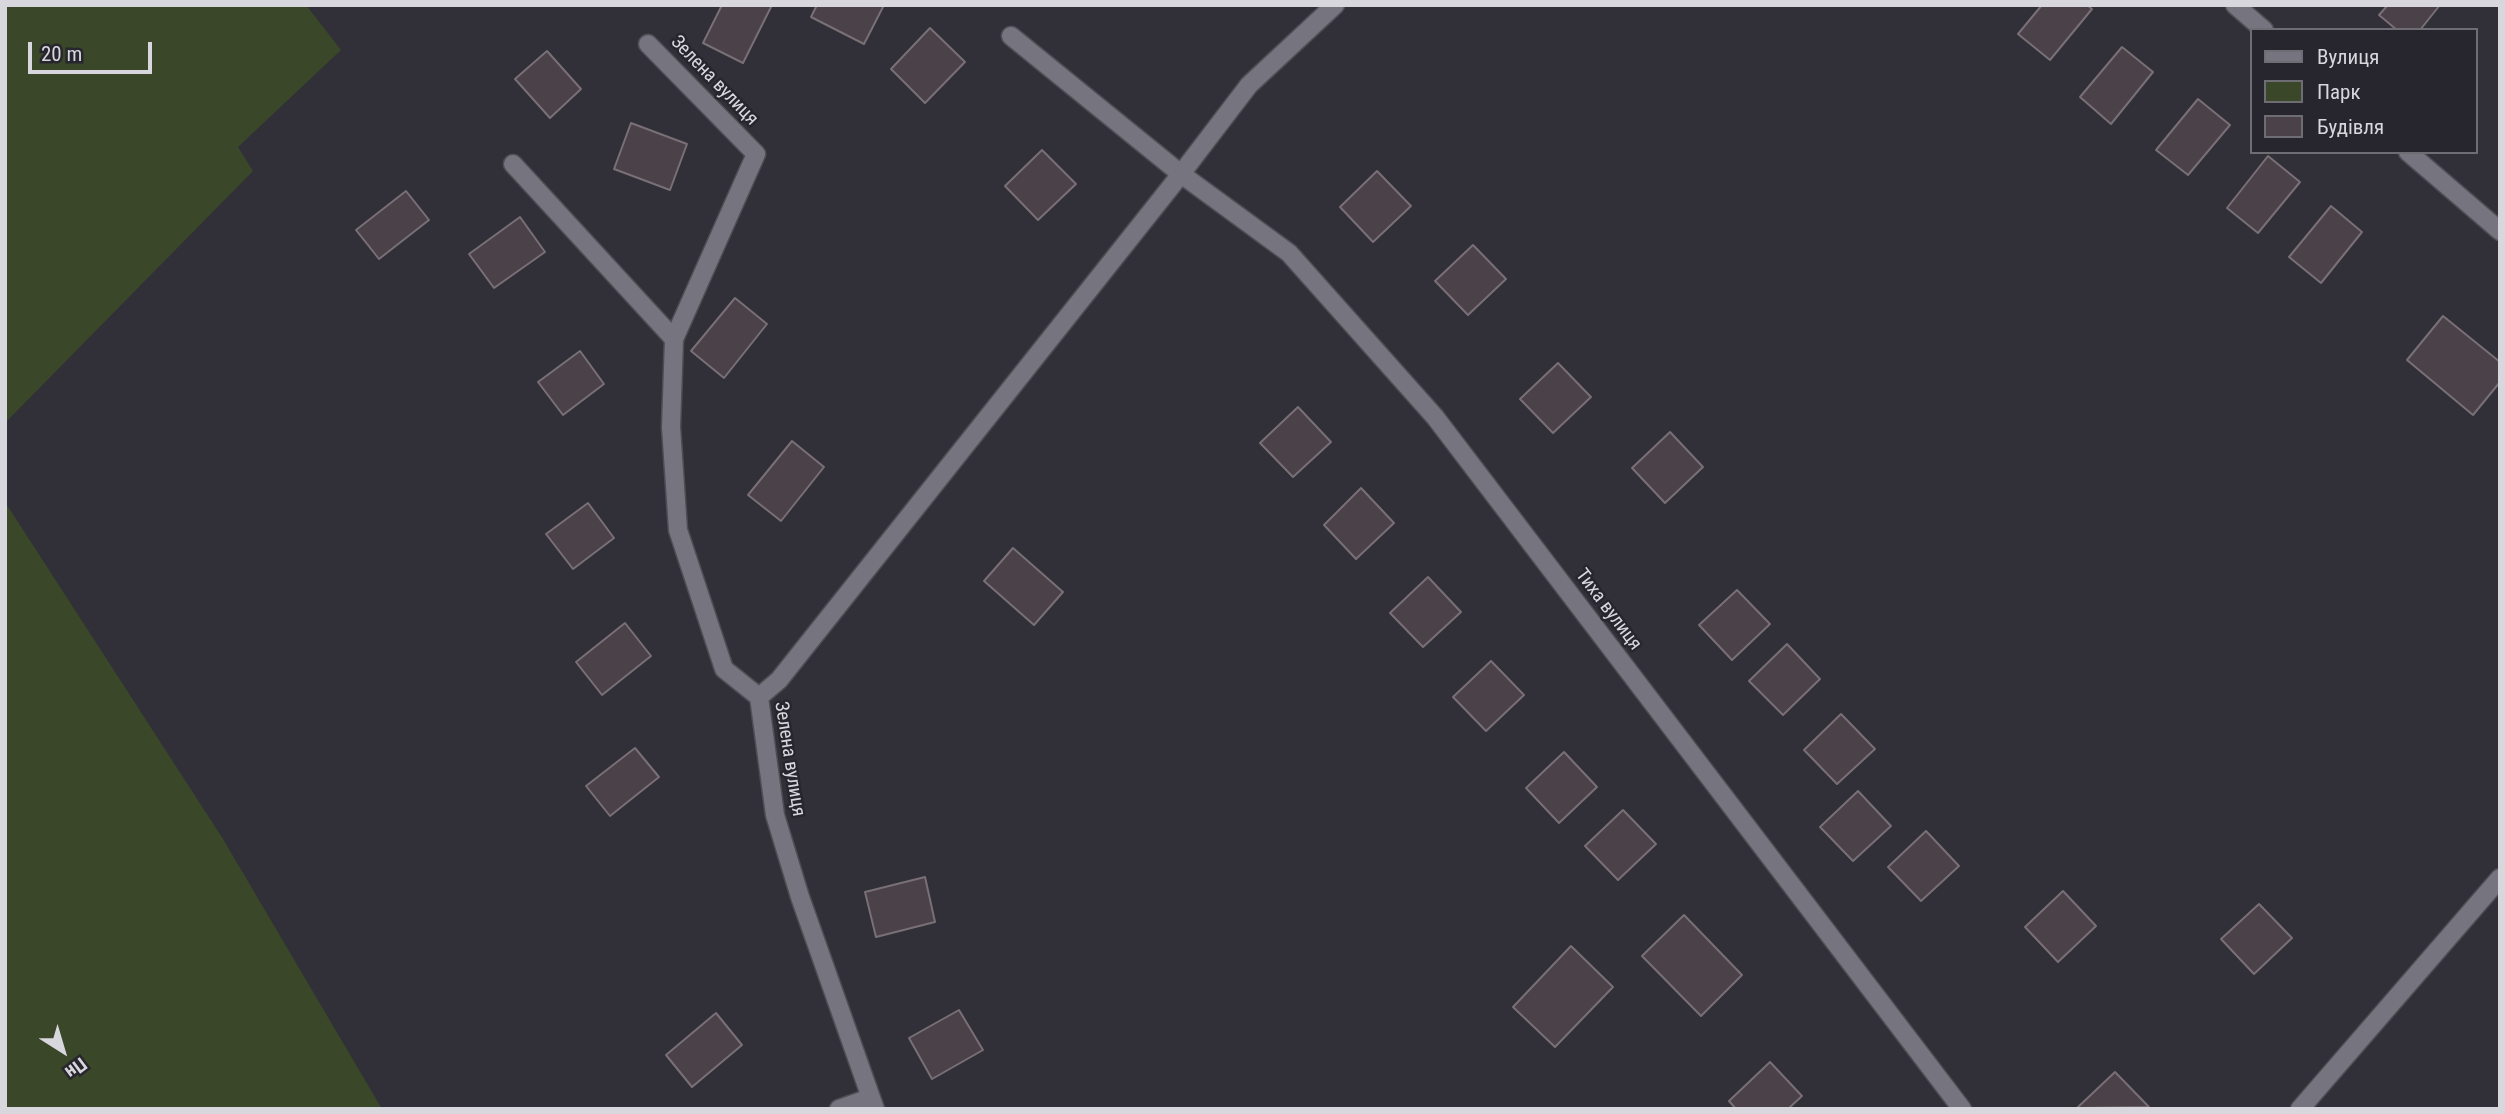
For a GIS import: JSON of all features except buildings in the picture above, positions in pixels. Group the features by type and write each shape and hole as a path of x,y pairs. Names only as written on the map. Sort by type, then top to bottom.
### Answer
{"street":[{"path":"759,697 779,680 1181,174 1248,85 1335,5"},
{"path":"2235,5 2262,28"},
{"name":"Тиха вулиця","path":"1011,36 1181,174 1289,253 1435,418 1962,1109"},
{"name":"Зелена вулиця","path":"648,44 756,154 674,339 671,427 678,530 724,669 759,697 775,815 800,897 873,1103"},
{"path":"2410,154 2500,230"},
{"path":"513,164 674,339"},
{"path":"2300,1109 2500,878"},
{"path":"839,1109 873,1103"}],"green space":[{"path":"5,5 306,5 341,50 238,147 253,171 5,423"},
{"path":"5,502 223,839 382,1109 5,1109"}]}
